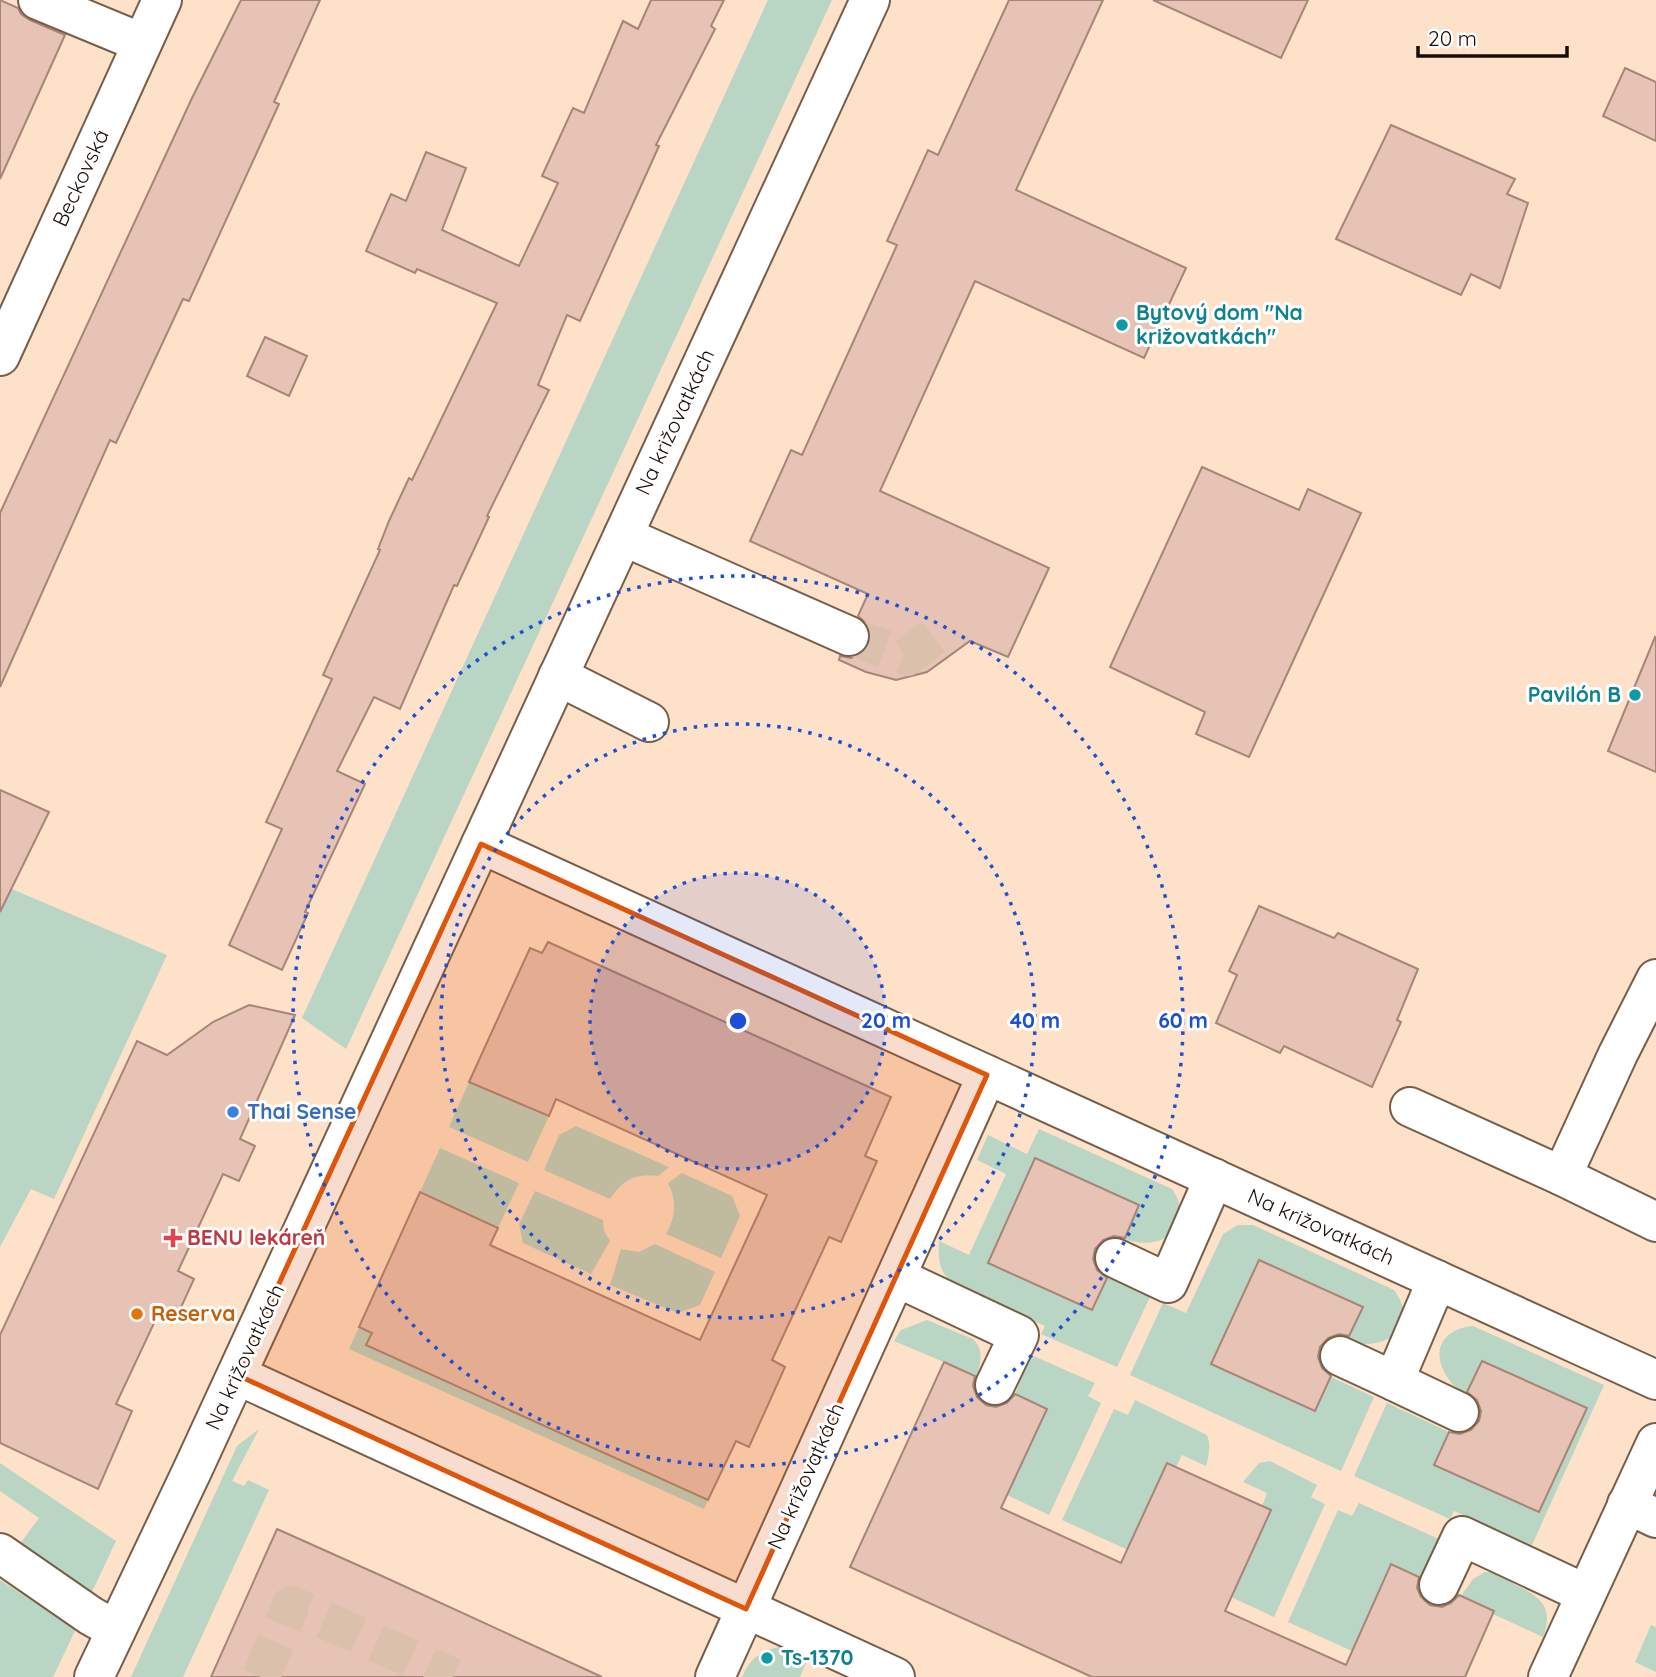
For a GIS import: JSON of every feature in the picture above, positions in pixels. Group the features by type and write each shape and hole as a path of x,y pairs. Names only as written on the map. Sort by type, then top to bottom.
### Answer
{"street":[{"path":"38,0 142,44"},
{"name":"Beckovská","path":"0,356 162,0"},
{"name":"Na križovatkách","path":"94,1677 237,1375 870,0"},
{"path":"623,536 849,636"},
{"path":"558,676 649,722"},
{"name":"Na križovatkách","path":"481,844 1656,1380"},
{"path":"1562,1176 1644,1035 1656,979"},
{"name":"Na križovatkách","path":"715,1677 987,1075"},
{"path":"1410,1107 1656,1222"},
{"path":"1115,1258 1168,1283 1214,1178"},
{"path":"896,1277 1019,1335 995,1385"},
{"path":"1394,1381 1437,1280"},
{"path":"1340,1356 1458,1412"},
{"path":"237,1375 895,1677"},
{"path":"1548,1677 1586,1594 1642,1511 1656,1443"},
{"path":"1439,1585 1462,1536 1586,1594"},
{"path":"0,1552 90,1616 116,1630"}],"highlighted area":[{"path":"481,844 987,1075 746,1609 237,1375"}],"green space":[{"path":"768,0 832,0 346,1049 302,1018"},
{"path":"0,884 167,955 54,1199 31,1189 0,1247"},
{"path":"469,1082 549,1116 528,1162 449,1127"},
{"path":"576,1126 669,1167 658,1176 630,1179 610,1199 544,1170 559,1135"},
{"path":"1039,1129 1172,1189 1179,1202 1181,1214 1172,1233 1151,1242 1125,1239 1139,1205 1035,1159 988,1263 1092,1310 1107,1277 1150,1297 1117,1367 1041,1334 1045,1326 955,1285 941,1266 939,1241 969,1255 1006,1174 977,1160 988,1135 1027,1154"},
{"path":"440,1148 519,1183 498,1228 420,1192"},
{"path":"682,1173 732,1196 740,1216 721,1258 666,1234 674,1208 668,1183"},
{"path":"535,1191 603,1220 604,1231 610,1241 591,1274 523,1243 519,1224"},
{"path":"1238,1225 1253,1225 1394,1290 1402,1304 1404,1316 1395,1334 1374,1343 1347,1342 1331,1377 1374,1397 1341,1471 1130,1375 1163,1303 1186,1313 1223,1234"},
{"path":"655,1244 715,1272 700,1305 678,1313 610,1285 621,1249 639,1252"},
{"path":"927,1320 977,1343 980,1361 977,1376 894,1341 901,1330"},
{"path":"1473,1326 1604,1385 1532,1545 1454,1511 1450,1519 1354,1476 1387,1403 1449,1432 1434,1465 1539,1512 1586,1408 1482,1361 1466,1395 1455,1386 1441,1365 1441,1344 1447,1336"},
{"path":"359,1327 372,1333 367,1345 708,1500 704,1509 349,1349"},
{"path":"1031,1355 1095,1383 1088,1396 1101,1403 1049,1515 1007,1495 1047,1409 1015,1394"},
{"path":"1135,1400 1207,1435 1209,1450 1206,1466 1182,1455 1176,1467 1167,1463 1128,1550 1062,1520 1114,1409 1128,1415"},
{"path":"259,1429 232,1481 244,1486 248,1480 269,1490 183,1677 131,1677 237,1446"},
{"path":"1270,1461 1317,1485 1311,1497 1325,1504 1274,1617 1231,1597 1271,1510 1262,1506 1267,1493 1243,1482 1259,1463"},
{"path":"0,1463 116,1541 91,1594 19,1545 39,1518 0,1491"},
{"path":"1359,1503 1441,1540 1423,1579 1390,1564 1352,1651 1288,1622 1338,1510 1352,1516"},
{"path":"1485,1572 1525,1589 1538,1599 1547,1618 1543,1637 1461,1596 1473,1579"},
{"path":"0,1580 76,1629 53,1677 0,1677"},
{"path":"1651,1625 1656,1627 1656,1672 1635,1662"},
{"path":"779,1647 791,1649 808,1658 800,1677 742,1677 756,1657"}],"building":[{"path":"0,0 18,8 21,14 30,20 65,35 0,179"},
{"path":"241,0 320,0 274,102 279,104 189,301 183,299 116,443 110,440 0,687 0,513 192,98"},
{"path":"651,0 724,0 711,26 715,29 656,145 659,146 580,321 567,315 538,385 549,390 487,516 489,517 457,586 454,585 400,709 374,697 337,771 365,784 305,912 308,913 282,970 229,945 282,829 266,822 332,679 323,675 380,550 378,549 389,521 409,478 412,480 497,303 417,269 415,273 366,251 391,194 406,201 426,152 466,168 442,230 519,266 558,183 542,176 573,108 584,113 623,21 638,29"},
{"name":"Bytový dom \"Na križovatkách\"","path":"1009,0 1103,0 1016,190 1186,268 1144,358 975,281 880,491 1049,568 1008,657 970,641 927,672 896,680 866,672 839,660 840,656 851,658 861,654 869,645 871,633 866,623 858,616 868,594 750,541 791,450 802,455 897,245 887,241 928,150 938,155"},
{"path":"1153,0 1308,0 1281,58"},
{"path":"1625,68 1656,82 1656,141 1603,116"},
{"path":"1391,125 1515,179 1507,194 1528,203 1500,288 1471,274 1461,295 1336,239"},
{"path":"265,337 307,356 289,396 247,376"},
{"path":"1202,467 1299,510 1308,489 1361,513 1249,757 1196,734 1205,712 1110,667"},
{"name":"Pavilón B","path":"1656,638 1656,772 1608,751"},
{"path":"0,790 49,812 0,912"},
{"path":"1259,906 1334,938 1338,933 1418,969 1397,1020 1401,1022 1372,1087 1284,1046 1280,1053 1216,1023 1237,975 1229,971"},
{"path":"548,942 891,1097 865,1156 877,1161 841,1242 829,1237 772,1360 785,1367 749,1447 736,1441 708,1500 366,1345 372,1333 359,1327 420,1192 498,1228 490,1245 700,1340 767,1195 556,1099 549,1116 469,1082 530,948 542,953"},
{"path":"249,1005 295,1015 240,1139 255,1146 239,1181 223,1174 178,1271 194,1279 178,1314 162,1306 116,1404 132,1411 98,1489 0,1443 0,1335 137,1041 167,1055 213,1022"},
{"path":"1035,1158 1139,1205 1125,1238 1114,1236 1103,1240 1095,1249 1093,1259 1097,1270 1107,1278 1092,1310 988,1263"},
{"path":"1259,1260 1363,1307 1349,1336 1339,1334 1328,1338 1320,1347 1318,1357 1322,1368 1331,1376 1315,1411 1211,1364"},
{"path":"1482,1361 1587,1408 1539,1512 1434,1465 1449,1432 1460,1434 1471,1430 1479,1421 1481,1411 1477,1400 1467,1392"},
{"path":"944,1362 975,1376 973,1386 977,1397 986,1405 996,1407 1007,1403 1015,1394 1047,1409 1001,1508 1121,1563 1167,1463 1271,1510 1225,1611 1346,1665 1391,1564 1419,1577 1417,1588 1421,1597 1430,1605 1442,1607 1459,1595 1494,1611 1465,1677 1092,1677 850,1567"},
{"path":"277,1529 382,1576 602,1677 211,1677"}],"tunnel":[{"path":"849,636 907,657 938,633"},
{"path":"261,1677 291,1605 453,1677"}],"place":[{"name":"Bytový dom \"Na križovatkách\"","path":"1122,325"},
{"name":"Pavilón B","path":"1635,695"},
{"name":"Thai Sense","path":"233,1112"},
{"name":"BENU lekáreň","path":"173,1238"},
{"name":"Reserva","path":"137,1314"},
{"name":"Ts-1370","path":"767,1658"}]}
